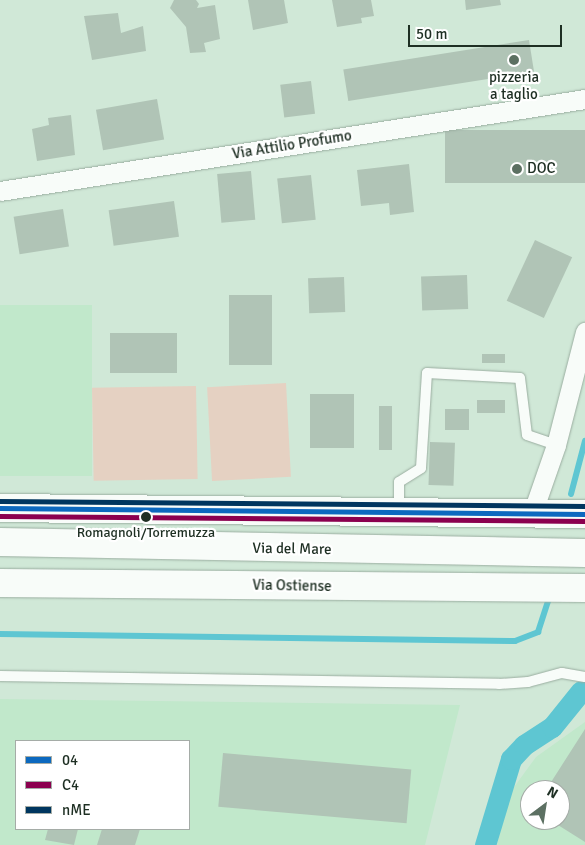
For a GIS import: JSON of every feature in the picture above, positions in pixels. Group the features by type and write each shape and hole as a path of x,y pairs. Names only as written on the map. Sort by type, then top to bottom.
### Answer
{"main road":[{"path":"0,508 585,514"},
{"name":"Via del Mare","path":"0,542 585,552"},
{"name":"Via Ostiense","path":"0,583 585,588"}],"street":[{"name":"Via Attilio Profumo","path":"0,191 585,99"},
{"path":"532,514 556,445 585,332"}],"lane":[{"path":"399,512 399,482 421,468 427,374 520,378 527,435 556,445"},
{"path":"0,676 499,684 528,682 562,673 585,677"}],"shaded area":[{"path":"0,305 92,305 92,476 0,476"},
{"path":"286,383 291,477 212,481 207,387"},
{"path":"196,386 198,479 94,481 92,388"},
{"path":"0,699 460,705 425,845 0,845"},
{"path":"585,722 585,845 497,845 509,794 536,757"}],"building":[{"path":"174,0 196,0 199,4 197,8 215,5 220,39 204,43 206,52 190,53 186,27 170,8"},
{"path":"248,0 284,0 288,23 253,30"},
{"path":"332,0 371,0 374,16 361,18 362,23 337,27"},
{"path":"465,0 500,0 501,5 466,10"},
{"path":"118,13 121,33 143,26 146,51 92,60 84,16"},
{"path":"529,40 534,72 348,101 343,69"},
{"path":"311,81 315,114 284,118 280,85"},
{"path":"157,99 164,139 103,150 96,110"},
{"path":"71,115 75,155 37,161 32,129 49,125 48,118"},
{"name":"DOC","path":"445,130 585,130 585,183 445,183"},
{"path":"409,164 414,212 390,215 389,203 361,206 357,170"},
{"path":"251,171 255,220 221,223 217,174"},
{"path":"311,175 316,220 282,223 277,179"},
{"path":"174,201 179,237 114,246 109,210"},
{"path":"63,209 69,247 20,254 14,217"},
{"path":"535,240 572,257 544,318 507,301"},
{"path":"467,275 468,309 422,311 421,277"},
{"path":"344,277 345,312 309,313 308,278"},
{"path":"229,295 272,295 272,365 229,365"},
{"path":"110,333 177,333 177,373 110,373"},
{"path":"482,354 505,354 505,363 482,363"},
{"path":"310,394 354,394 354,448 310,448"},
{"path":"477,400 505,400 505,413 477,413"},
{"path":"379,406 392,406 392,450 379,450"},
{"path":"445,409 469,409 469,430 445,430"},
{"path":"430,442 455,443 453,486 428,485"},
{"path":"585,729 585,842 566,830 570,830 570,780 552,780"},
{"path":"223,753 411,769 407,823 218,807"},
{"path":"48,830 78,830 74,845 45,840"},
{"path":"102,830 140,830 135,845 97,845"}],"waterway":[{"path":"571,494 585,441"},
{"path":"0,634 515,641 538,632 548,601"},
{"path":"485,845 511,759 524,745 552,727 581,691"}],"transit line":[{"name":"nME","path":"0,501 585,506"},
{"name":"04","path":"0,508 585,514"},
{"name":"C4","path":"0,516 585,521"}],"place":[{"name":"pizzeria a taglio","path":"514,60"},
{"name":"DOC","path":"517,169"},
{"name":"Romagnoli/Torremuzza","path":"146,517"}]}
